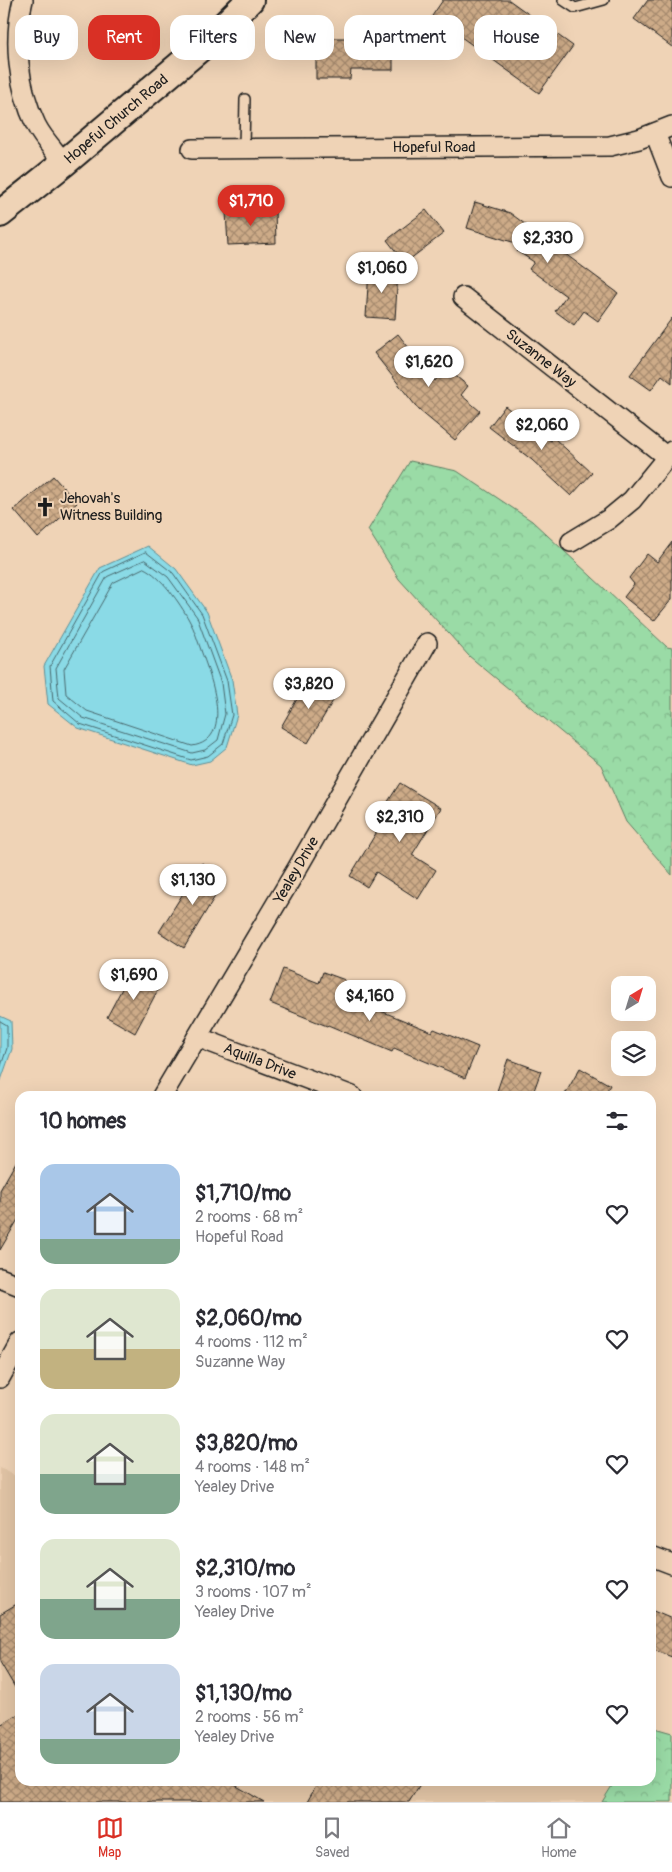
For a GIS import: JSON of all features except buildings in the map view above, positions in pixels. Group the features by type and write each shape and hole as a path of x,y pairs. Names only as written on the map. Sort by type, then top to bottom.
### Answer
{"main road":[{"name":"Hopeful Church Road","path":"0,214 64,163 206,43 250,0"}],"street":[{"path":"23,0 18,34 19,59 24,92 37,126 64,163"},
{"name":"Hopeful Road","path":"192,148 610,146 639,139 672,126"},
{"path":"654,134 672,177"},
{"name":"Suzanne Way","path":"463,297 670,454"},
{"path":"571,542 609,519 632,500 670,454"},
{"name":"Yealey Drive","path":"165,1091 298,867 427,643"},
{"name":"Aquilla Drive","path":"197,1037 339,1091"},
{"path":"0,1278 15,1284"},
{"path":"0,1378 15,1351"},
{"path":"656,1558 672,1564"}],"lane":[{"path":"563,0 575,8 604,0"},
{"path":"244,148 245,99"}],"shaded area":[{"path":"0,1468 15,1476 15,1786 612,1786 602,1802 0,1802"}],"green space":[{"path":"410,461 457,471 532,521 667,647 672,648 672,875 626,822 601,765 469,656 399,579 368,530"},
{"path":"656,1728 672,1733 672,1802 602,1802 612,1786 656,1786"}],"water":[{"path":"148,546 176,569 207,612 232,680 237,715 227,747 210,761 192,765 78,728 48,704 44,666 100,568"},
{"path":"0,1016 11,1021 12,1049 0,1083"}],"place":[{"name":"Jehovah's Witness Building","path":"45,507"}]}
